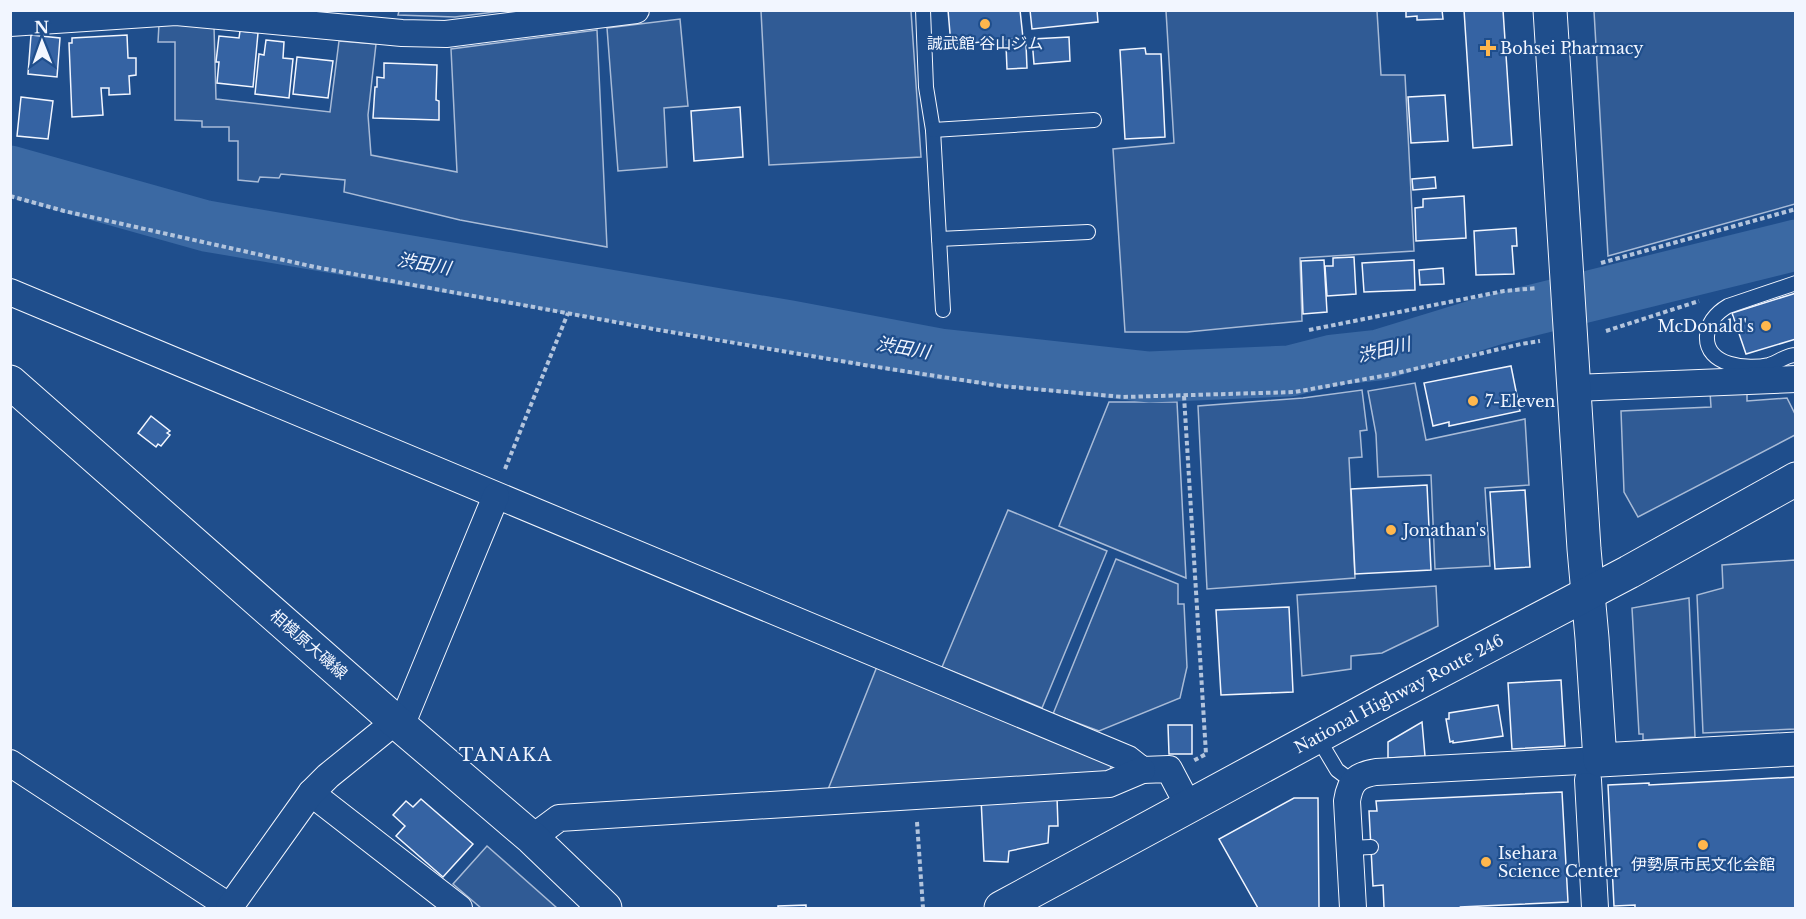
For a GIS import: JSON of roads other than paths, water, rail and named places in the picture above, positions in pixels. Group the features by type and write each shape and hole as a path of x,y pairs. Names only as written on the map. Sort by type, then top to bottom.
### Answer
{"main road":[{"path":"1550,10 1587,594 1592,638 1594,770 1796,749"},
{"name":"相模原大磯線","path":"10,382 532,838 605,909"},
{"name":"National Highway Route 246","path":"1001,909 1796,479"}],"street":[{"path":"10,23 176,12 305,17 402,33 446,34 636,10"},
{"path":"10,292 1117,754 1142,770"},
{"path":"1574,388 1796,379"},
{"path":"10,763 229,908 311,793 328,776 399,723 495,496"},
{"path":"532,838 560,818 1109,784 1142,770 1169,769 1189,807"},
{"path":"1353,909 1360,848 1347,801 1353,782 1362,774 1594,770 1595,909"},
{"path":"311,793 459,909"}],"lane":[{"path":"923,10 926,87 933,130 944,310"},
{"path":"933,130 1094,120"},
{"path":"939,238 1088,232"},
{"path":"1796,283 1720,310 1710,323 1707,339 1708,347 1718,359 1745,368 1769,365 1796,355"},
{"path":"1318,738 1337,770 1353,782"}],"waterway":[{"name":"渋田川","path":"10,171 206,226 790,326 940,354 1149,377 1290,371 1333,360 1379,355 1493,320 1796,245"}],"place":[{"name":"誠武館 谷山ジム","path":"985,24"},
{"name":"Bohsei Pharmacy","path":"1488,48"},
{"name":"McDonald's","path":"1766,326"},
{"name":"7-Eleven","path":"1473,401"},
{"name":"Jonathan's","path":"1391,530"},
{"name":"伊勢原市民文化会館","path":"1703,845"},
{"name":"Isehara Science Center","path":"1486,862"}],"district":[{"name":"TANAKA","path":"506,755"}]}
